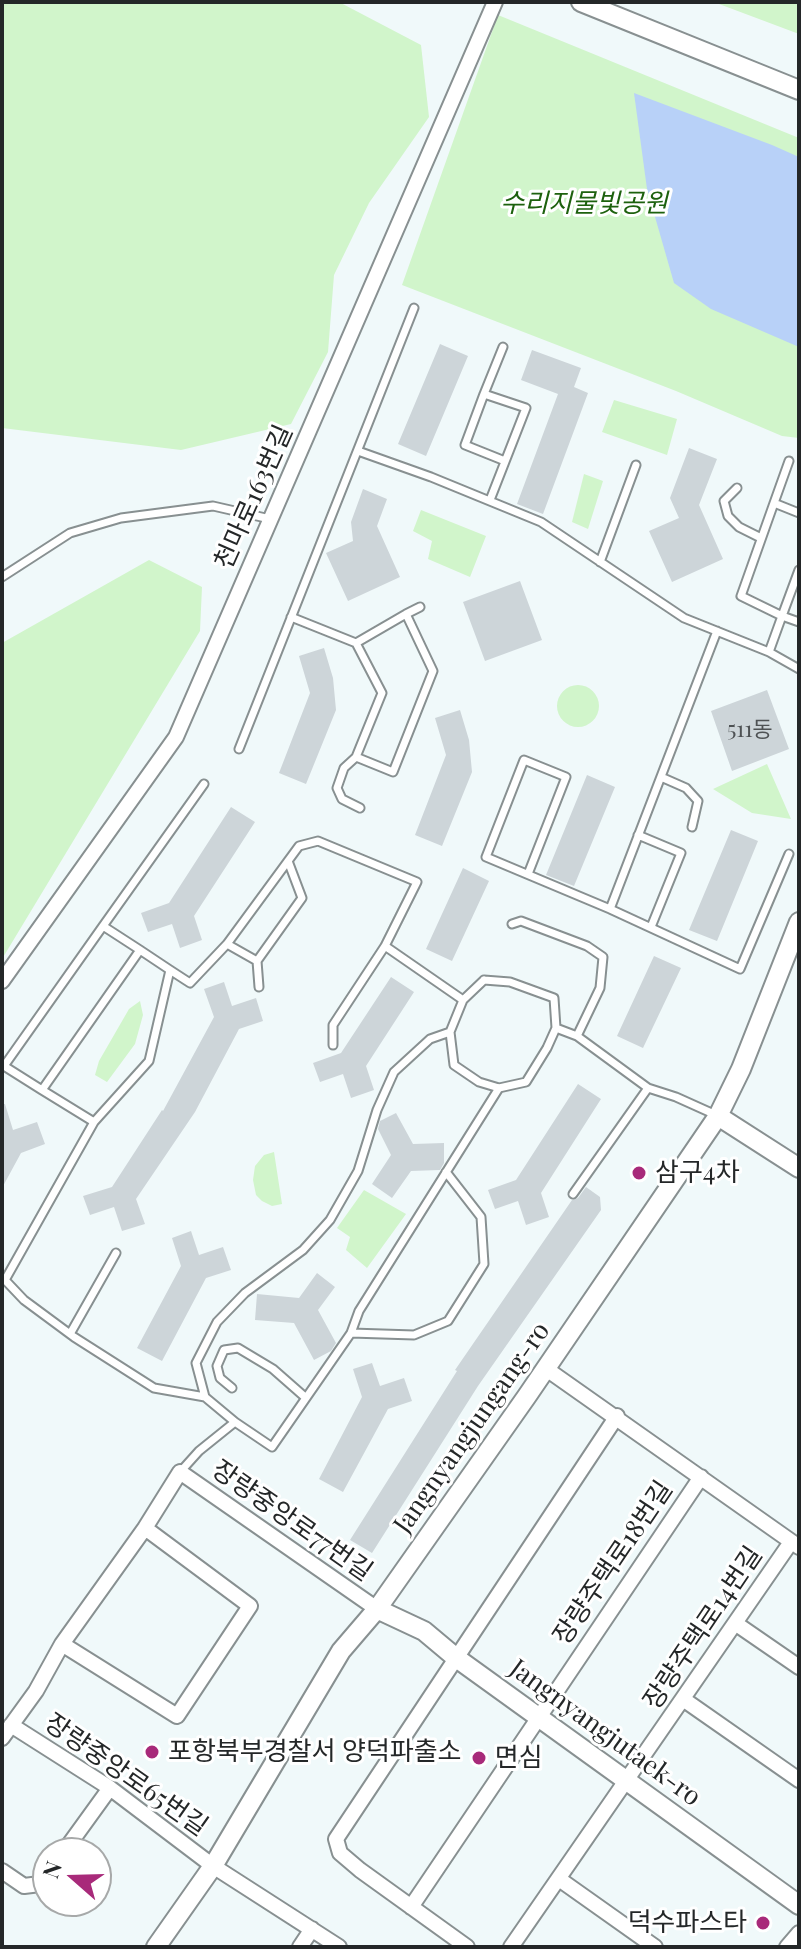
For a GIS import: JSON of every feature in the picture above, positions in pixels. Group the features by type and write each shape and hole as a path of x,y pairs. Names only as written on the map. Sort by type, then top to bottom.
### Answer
{"street":[{"name":"천마로163번길","path":"2,981 176,737 495,2"},
{"path":"581,2 799,90"},
{"name":"Jangnyangjungang-ro","path":"156,1947 213,1866 341,1651 377,1609 718,1116 741,1069 799,922"},
{"path":"718,1116 799,1168"},
{"path":"545,1368 795,1544"},
{"path":"467,1947 340,1853 336,1839 617,1416"},
{"path":"2,1738 36,1691 62,1644 145,1528 180,1472"},
{"name":"장량중앙로77번길","path":"180,1472 377,1609"},
{"name":"장량주택로18번길","path":"411,1907 701,1477"},
{"path":"62,1644 177,1716 250,1606 145,1528"},
{"name":"장량주택로14번길","path":"511,1947 735,1623 795,1544"},
{"name":"Jangnyangjutaek-ro","path":"377,1609 424,1631 455,1657 799,1905"},
{"path":"735,1623 799,1667"},
{"path":"683,1699 799,1780"},
{"name":"장량중앙로65번길","path":"11,1725 110,1788 213,1866 339,1947"},
{"path":"75,1837 110,1788"},
{"path":"2,1871 24,1886 32,1885"},
{"path":"559,1879 655,1947"},
{"path":"300,1947 312,1929"},
{"path":"787,1947 799,1933"}],"lane":[{"path":"239,749 414,308"},
{"path":"503,347 465,445 505,461"},
{"path":"484,394 526,408 490,500"},
{"path":"358,451 541,522 684,618 769,652 799,669"},
{"path":"789,461 741,596 799,622"},
{"path":"600,562 636,465"},
{"path":"737,488 724,501 728,516 739,527 761,538"},
{"path":"774,503 799,513"},
{"path":"2,577 70,533 121,518 213,506 270,519"},
{"path":"769,652 799,570"},
{"path":"356,643 420,607"},
{"path":"356,757 393,772 433,671 406,614"},
{"path":"291,617 356,643 382,693 356,757 344,768 337,788 342,799 360,808"},
{"path":"610,909 717,631"},
{"path":"528,874 566,777 524,760 486,857 651,927 740,969 789,854"},
{"path":"661,777 686,788 698,801 692,827"},
{"path":"94,1122 3,1068 204,784"},
{"path":"638,835 681,853 651,927"},
{"path":"103,926 190,983 227,944 299,846 318,841 417,882 385,946 333,1025 333,1045"},
{"path":"259,987 257,961 302,898 288,861"},
{"path":"512,924 521,921 587,946 603,957 600,988 577,1036"},
{"path":"227,944 257,961"},
{"path":"385,946 463,1000"},
{"path":"42,1090 140,950"},
{"path":"170,970 149,1061 94,1122 5,1280 24,1300 70,1334 154,1388 205,1397 272,1447 351,1333 359,1311 499,1088"},
{"path":"484,980 510,982 554,998 556,1028 526,1082 499,1088 479,1082 454,1065 450,1032 463,1000 484,980"},
{"path":"556,1028 577,1036 648,1088 718,1116"},
{"path":"205,1397 196,1363 217,1322 245,1293 303,1250 330,1220 358,1171 377,1110 394,1072 430,1039 450,1032"},
{"path":"573,1194 648,1088"},
{"path":"351,1333 414,1335 448,1321 484,1264 481,1217 446,1172"},
{"path":"70,1334 116,1253"},
{"path":"232,1388 220,1378 217,1366 224,1350 238,1348 273,1369 306,1398"},
{"path":"180,1472 199,1451 235,1422"}],"green space":[{"path":"2,2 339,2 421,45 429,117 369,203 334,275 328,352 291,424 181,450 2,428"},
{"path":"716,2 799,2 799,34 719,4"},
{"name":"수리지물빛공원","path":"498,15 799,138 799,438 782,436 676,391 402,285"},
{"path":"614,400 677,419 667,455 602,432"},
{"path":"584,474 603,481 588,529 572,522"},
{"path":"421,510 486,536 470,577 428,559 432,541 413,531"},
{"path":"149,560 202,587 200,631 2,959 2,643"},
{"path":"578,685 593,691 599,706 593,721 578,727 563,721 557,706 563,691"},
{"path":"767,764 791,819 752,813 713,789"},
{"path":"140,1001 143,1015 135,1044 107,1082 95,1075 99,1061 129,1009"},
{"path":"274,1152 282,1204 272,1206 256,1195 253,1180 255,1166 264,1155"},
{"path":"364,1190 406,1214 367,1268 346,1250 350,1237 337,1228"}],"water":[{"path":"634,93 799,157 799,347 711,309 674,283 647,189"}],"building":[{"path":"440,344 468,356 426,456 398,444"},
{"path":"532,350 581,368 574,387 588,393 543,514 517,504 558,394 521,380"},
{"path":"689,448 717,459 699,505 723,559 672,582 649,531 679,518 670,498"},
{"path":"363,489 387,499 377,526 400,577 348,601 326,553 353,541 351,522"},
{"path":"520,581 542,640 485,661 463,602"},
{"path":"324,648 333,678 336,710 306,784 279,773 310,693 299,656"},
{"path":"767,690 789,749 732,771 711,711"},
{"path":"460,710 469,740 472,772 442,846 415,835 446,755 435,718"},
{"path":"587,775 615,787 574,886 546,875"},
{"path":"231,807 255,822 194,916 202,940 180,948 172,924 148,932 141,913 169,903"},
{"path":"731,830 758,841 717,941 689,930"},
{"path":"463,868 489,881 452,961 426,949"},
{"path":"654,956 681,968 643,1048 617,1036"},
{"path":"391,977 414,992 366,1066 374,1090 351,1098 343,1074 320,1082 313,1063 341,1053"},
{"path":"224,982 232,1006 256,998 263,1021 239,1029 195,1112 136,1199 145,1224 122,1231 114,1207 90,1215 83,1196 112,1187 163,1111 214,1017 204,989"},
{"path":"578,1084 601,1099 541,1193 549,1217 526,1225 518,1201 495,1209 488,1190 516,1180"},
{"path":"2,1104 5,1104 13,1130 37,1122 45,1144 21,1153 2,1188"},
{"path":"396,1113 413,1144 444,1143 444,1163 440,1170 411,1171 392,1198 372,1184 391,1155 378,1129 380,1121"},
{"path":"586,1187 600,1197 601,1210 478,1386 372,1553 350,1540 455,1370 572,1200 578,1198"},
{"path":"191,1231 199,1255 223,1247 231,1270 206,1278 162,1361 137,1348 181,1266 172,1238"},
{"path":"317,1273 335,1287 318,1310 336,1343 331,1351 314,1360 294,1323 255,1320 257,1294 299,1298"},
{"path":"372,1363 380,1386 404,1378 412,1401 388,1409 343,1492 319,1479 362,1397 353,1369"}],"place":[{"name":"삼구4차","path":"639,1173"},
{"name":"포항북부경찰서 양덕파출소","path":"152,1752"},
{"name":"면심","path":"479,1758"},
{"name":"덕수파스타","path":"763,1923"}]}
